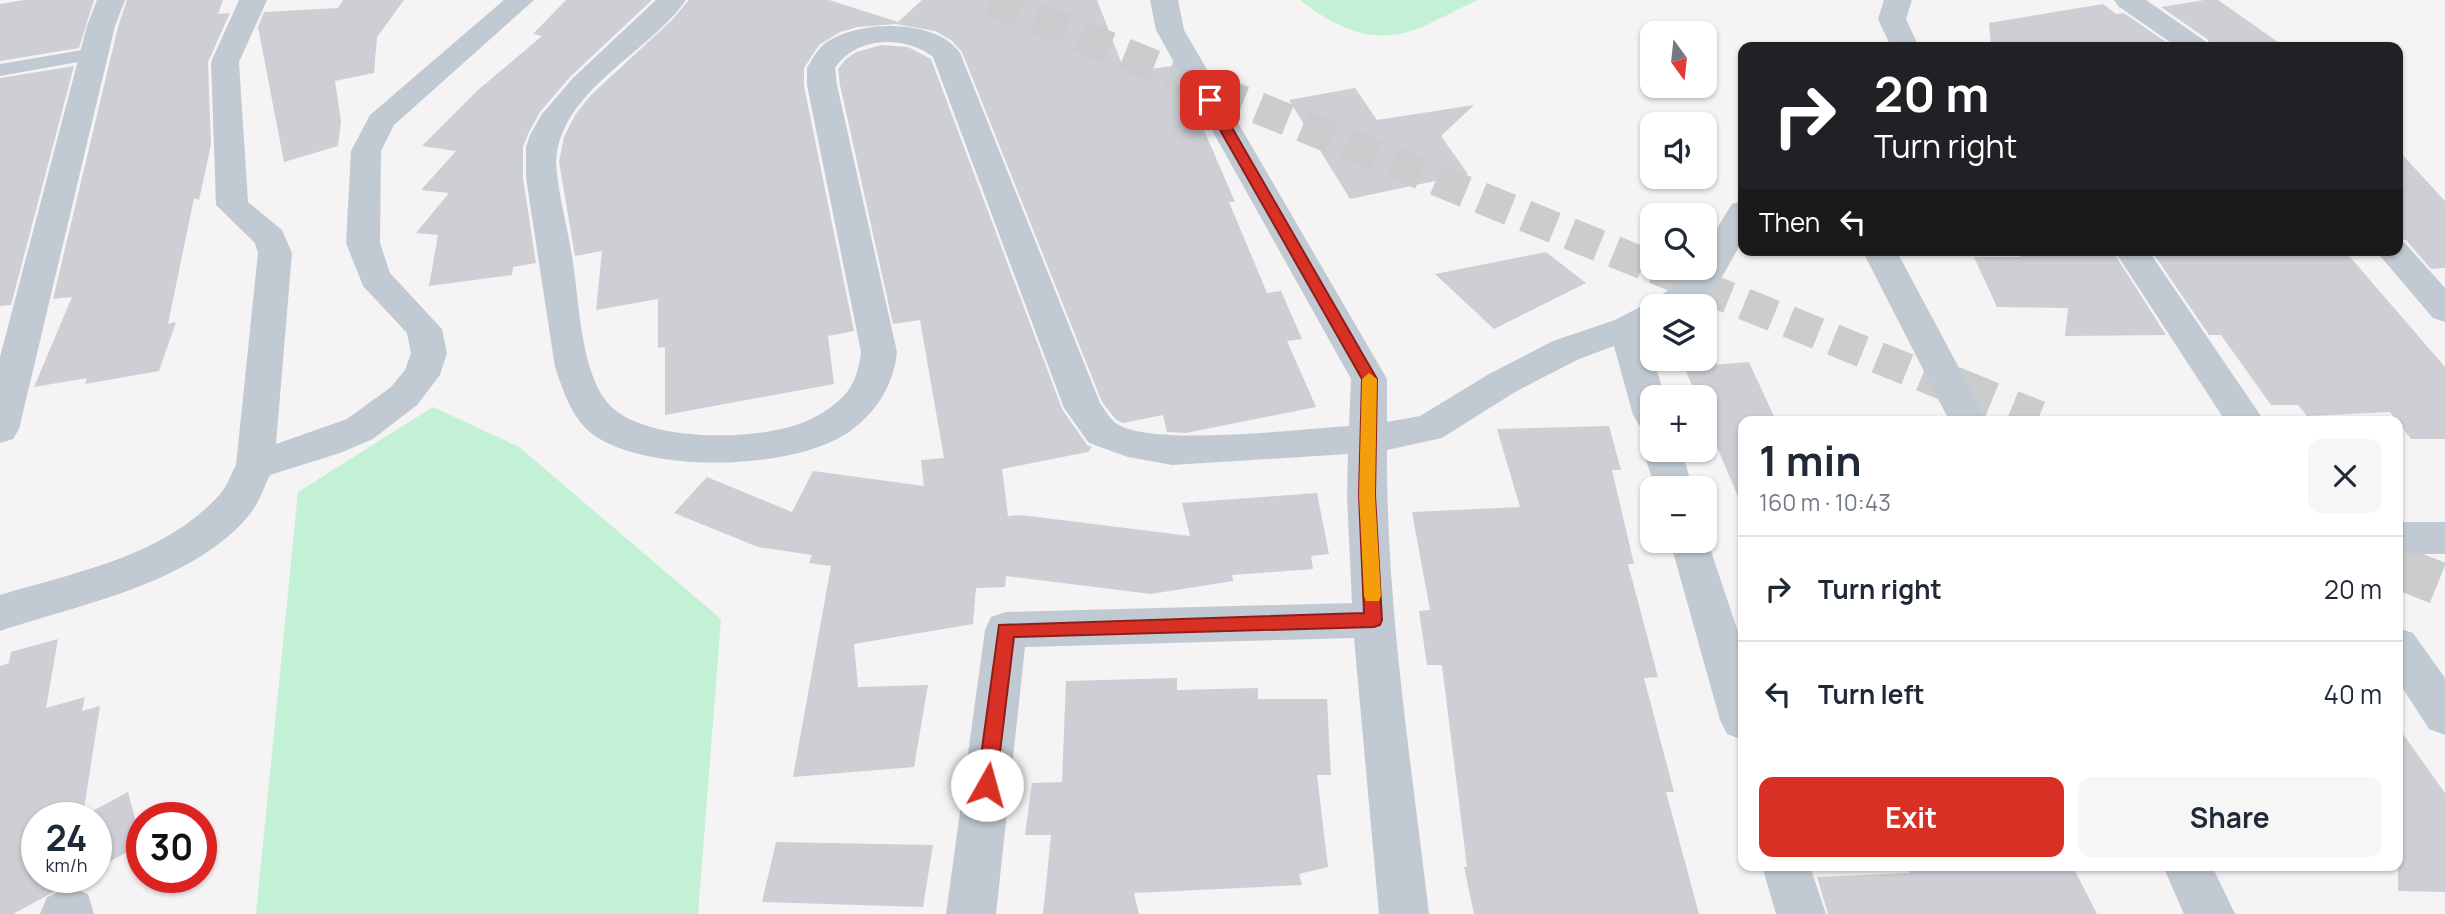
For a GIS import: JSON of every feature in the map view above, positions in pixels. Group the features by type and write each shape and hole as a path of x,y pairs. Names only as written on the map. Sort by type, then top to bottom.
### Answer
{"street":[{"path":"0,429 94,54 111,0"},
{"path":"0,613 148,566 206,531 237,502 255,465 275,253 270,238 232,205 225,62 253,0"},
{"path":"255,465 327,443 360,429 404,396 422,375 429,353 424,329 375,278 363,243 366,151 381,121 520,0"},
{"path":"672,0 553,120 541,148 545,192 575,374 587,404 603,423 642,440 723,450 806,438 838,420 860,401 874,378 879,352 822,85 821,68 830,54 852,41 879,35 907,35 928,41 946,53 1083,408 1102,433 1128,443 1172,451 1369,439 1429,428 1502,383 1566,349 1639,322 1648,385"},
{"path":"1164,0 1170,30 1369,379 1367,495 1374,620 1404,914"},
{"path":"1898,0 1892,19 1903,42"},
{"path":"2128,0 2188,42"},
{"path":"1683,294 1707,274 1738,220"},
{"path":"1882,256 1966,416"},
{"path":"2135,256 2242,416"},
{"path":"2397,256 2445,310"},
{"path":"2403,538 2445,538"},
{"path":"1694,553 1738,703"},
{"path":"971,914 1006,630 1374,620"},
{"path":"2403,653 2445,715"},
{"path":"1788,871 1801,914"},
{"path":"2189,871 2210,914"}],"lane":[{"path":"0,70 94,54"}],"green space":[{"path":"1300,0 1478,0 1414,30 1383,35 1354,31 1326,18"},
{"path":"433,407 519,447 721,619 698,914 256,914 298,492"}],"building":[{"path":"24,0 94,0 79,48 0,61 0,4"},
{"path":"127,0 223,0 218,14 230,13 208,62 211,145 199,200 194,198 168,324 176,322 159,371 85,384 87,378 34,387 72,297 53,299 118,27"},
{"path":"343,0 404,0 377,37 374,73 335,81 341,121 338,146 284,162 258,27 264,12 338,8"},
{"path":"566,0 652,0 571,76 540,112 528,134 523,147 523,178 536,263 513,267 512,275 429,286 438,235 416,233 449,193 421,190 456,151 422,146 478,90 542,36 533,34"},
{"path":"689,0 829,0 898,22 922,0 1097,0 1125,72 1173,66 1188,93 1235,202 1229,202 1267,293 1281,291 1302,339 1287,341 1316,407 1186,433 1167,432 1163,415 1123,423 1116,420 1102,402 962,52 951,40 935,31 896,24 858,27 840,32 819,45 804,68 804,86 854,331 828,336 834,384 665,415 665,347 658,348 658,299 596,310 602,251 575,256 559,162 564,137 575,115 591,95 671,21"},
{"path":"2218,0 2278,42 2209,42 2161,7"},
{"path":"2103,4 2116,14 2124,13 2166,42 1991,42 1989,23"},
{"path":"882,45 908,47 931,59 1062,409 1087,445 1092,447 1088,452 1002,469 1008,516 1021,515 1190,536 1182,503 1317,493 1329,554 1311,556 1313,569 1232,575 1233,581 1151,594 1006,576 1005,587 976,588 973,624 854,644 858,687 928,685 914,767 793,777 831,566 809,563 812,555 758,547 674,513 707,477 792,512 813,471 924,486 921,460 944,458 920,320 893,324 840,85 838,69 846,59 856,52"},
{"path":"74,66 11,305 0,306 0,78"},
{"path":"1355,88 1377,120 1474,105 1441,136 1468,174 1350,199 1289,100"},
{"path":"2403,155 2445,201 2445,268 2431,269 2403,240"},
{"path":"1546,252 1586,283 1494,329 1435,274"},
{"path":"2116,256 2166,335 2065,336 2068,308 1997,307 1974,257"},
{"path":"2155,256 2349,256 2445,367 2445,439 2411,439 2403,429 2403,416 2393,416 2390,412 2307,416 2298,405 2271,405 2221,335 2209,335"},
{"path":"1749,362 1774,416 1738,416 1738,497 1717,447 1717,385 1692,385 1686,371 1717,371 1717,364"},
{"path":"1609,426 1621,470 1612,470 1634,564 1628,564 1658,677 1644,678 1674,792 1666,792 1699,914 1474,914 1464,867 1467,867 1442,665 1427,665 1419,611 1430,610 1412,512 1520,507 1497,429"},
{"path":"58,639 46,708 85,697 82,711 100,706 85,802 21,802 21,893 52,893 13,914 0,914 0,666 9,663 11,652"},
{"path":"1177,678 1177,690 1258,688 1258,699 1327,699 1331,775 1317,775 1328,867 1299,874 1302,885 1134,893 1139,914 1043,914 1051,835 1025,835 1032,783 1062,782 1066,681"},
{"path":"2403,734 2445,793 2445,892 2398,891 2398,871 2403,871"},
{"path":"128,792 131,802 126,802 126,853 112,860 112,802 109,802"},
{"path":"776,842 933,845 923,907 762,902"},
{"path":"1909,871 2075,871 2097,914 1828,914 1817,877 1910,873"}],"tunnel":[{"path":"991,0 1640,262"},
{"path":"1685,280 1956,389"},
{"path":"1951,387 2022,416"},
{"path":"2403,569 2445,586"}],"slow traffic":[{"path":"1369,379 1367,495 1372,596"}],"route":[{"path":"987,785 1006,630 1374,620 1367,495 1369,379 1210,100"}]}
